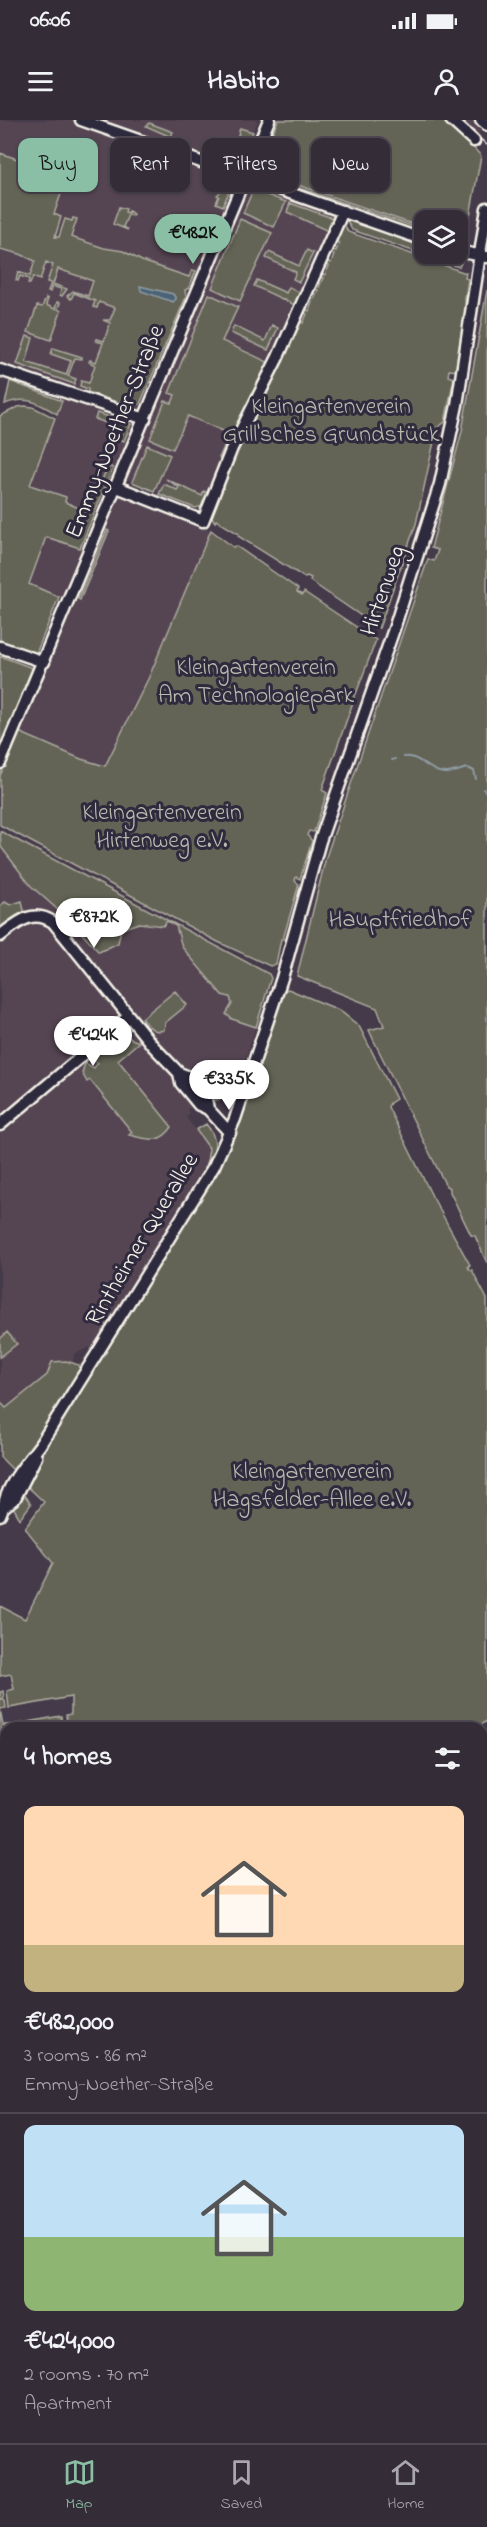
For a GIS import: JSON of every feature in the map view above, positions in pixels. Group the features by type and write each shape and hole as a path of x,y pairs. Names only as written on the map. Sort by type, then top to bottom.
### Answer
{"street":[{"path":"81,120 96,123 202,161"},
{"name":"Emmy-Noether-Straße","path":"261,138 269,120"},
{"path":"451,120 474,141"},
{"path":"481,120 487,125"},
{"name":"Emmy-Noether-Straße","path":"1,761 239,192"},
{"path":"288,192 414,236"},
{"name":"Hirtenweg","path":"282,978 320,841 416,563 440,484 458,405 484,257 487,208"},
{"path":"117,487 203,521 232,448 278,357 343,211"},
{"path":"468,253 484,257"},
{"path":"0,370 145,419"},
{"path":"0,647 44,662"},
{"path":"0,936 27,917 36,915 54,922 129,1016 179,1073 189,1077 206,1099 208,1109 230,1133"},
{"name":"Rintheimer Querallee","path":"2,1510 7,1493 16,1478 40,1445 214,1166 230,1133 282,978"},
{"path":"0,1125 129,1016"}],"shaded area":[{"path":"0,120 258,120 250,138 202,138 202,192 272,192 333,213 335,220 207,503 201,508 195,508 118,476 68,600 29,584 46,536 29,487 62,401 10,381 0,380"},
{"path":"457,120 472,120 480,127 478,139"},
{"path":"124,495 211,530 149,677 105,766 81,759 19,732 115,500"},
{"path":"0,831 255,968 266,997 243,1065 187,1110 189,1114 186,1117 209,1148 207,1162 95,1345 74,1354 73,1362 79,1365 81,1370 0,1451"}],"green space":[{"path":"278,120 446,120 473,144 472,146 481,156 468,227 468,210 414,210 414,225 318,192 390,192 390,138 311,138 311,189 299,185 299,138 270,138"},
{"path":"149,123 173,132 171,137 146,126"},
{"path":"240,128 253,132 251,138 241,138 238,135"},
{"path":"0,153 18,159 18,192 62,192 54,214 61,217 55,237 59,237 65,219 72,221 73,218 77,219 71,237 104,248 123,251 142,261 189,277 192,270 196,271 189,288 185,290 186,297 140,404 125,405 88,392 88,389 80,386 81,381 89,383 95,365 89,362 90,360 96,362 103,343 96,341 97,339 104,341 110,323 103,320 110,320 115,308 99,302 97,308 93,307 95,301 74,293 71,299 67,296 73,291 88,296 93,281 58,269 53,284 67,289 62,296 60,295 61,289 52,286 50,292 48,291 51,283 47,282 53,265 46,262 40,280 33,277 28,284 29,279 20,276 18,281 16,280 18,272 30,276 35,261 0,249"},
{"path":"299,188 414,227 414,231 299,191"},
{"path":"220,192 229,192 223,206 216,203 219,196 217,195"},
{"path":"252,192 258,192 286,202 274,227 243,213"},
{"path":"290,203 335,219 331,230 328,231 287,212"},
{"path":"119,207 133,214 133,216 128,215 123,227 128,230 113,224"},
{"path":"352,218 414,244 414,251 352,230 346,219"},
{"path":"240,219 272,233 240,301 212,288"},
{"name":"Kleingartenverein Grill'sches Grundstück","path":"343,221 348,232 414,255 414,264 440,264 466,273 465,278 468,279 465,298 466,324 459,371 449,370 448,376 454,378 445,422 437,428 416,524 379,628 310,581 311,578 307,576 305,578 238,536 239,534 216,520 215,522 210,515 232,456 297,320 303,323 307,314 301,311 303,308 309,311 312,302 307,299 308,296 314,299 318,290 312,288 313,284 319,287 323,278 317,275 319,272 325,275 329,266 323,263 324,260 331,263 334,255 328,252 330,249 336,251 339,243 333,240"},
{"path":"307,250 313,253 299,282 293,279 296,272 266,258 269,252 299,266"},
{"path":"257,280 286,293 289,287 299,292 301,297 297,306 254,286"},
{"name":"Hauptfriedhof","path":"487,290 487,1263 369,1030 384,1026 377,1008 297,976 326,857 428,559 434,561 438,550 431,548 462,431"},
{"path":"209,294 238,307 222,341 270,363 223,460 219,458 230,434 188,416 173,449 150,439 165,401 172,403 175,395 169,393"},
{"path":"46,298 48,299 46,305 55,309 57,302 60,303 58,309 61,311 51,340 28,332 37,306 42,307"},
{"path":"272,325 278,328 268,350 231,333 234,326 265,341"},
{"path":"27,336 33,338 26,362 66,375 71,361 51,354 53,348 82,357 81,359 75,358 68,376 76,379 74,384 17,364"},
{"path":"10,381 62,401 57,414 26,400 5,404"},
{"path":"25,406 33,407 55,418 30,485 66,497 65,502 88,512 108,466 113,468 80,548 46,537 29,584 59,597 35,656 0,644 0,416"},
{"path":"97,413 131,424 124,441 119,439 123,429 95,419"},
{"path":"147,445 170,455 154,491 132,482"},
{"path":"166,479 202,496 204,491 209,498 204,506 195,508 159,494 164,484 177,490 179,487"},
{"path":"107,530 109,531 80,600 78,599"},
{"path":"211,530 298,589 297,592 302,595 304,592 376,640 356,694 354,694 322,790 327,793 314,832 309,831 307,835 312,841 300,879 296,877 295,881 299,884 283,939 281,939 276,964 270,966 218,942 0,825 0,776 19,732 81,759 105,766 149,677"},
{"path":"0,656 35,669 0,751"},
{"path":"0,831 269,974 271,978 256,1027 232,1019 226,1014 232,1004 230,997 222,995 182,947 176,926 167,921 163,926 139,923 121,929 118,943 99,952 67,918 31,886 1,847"},
{"path":"22,901 24,911 0,929 0,906 5,902 10,905"},
{"name":"Kleingartenverein Hagsfelder-Allee e.V.","path":"288,989 339,1010 359,1026 396,1099 388,1107 432,1196 470,1265 469,1269 472,1270 487,1299 487,1721 67,1722 66,1715 71,1714 71,1697 9,1708 7,1691 14,1689 11,1674 0,1676 0,1606 25,1619 53,1563 25,1528 44,1502 26,1485 46,1444 230,1147 283,991"},
{"path":"175,991 187,1005 165,1023 164,1030 154,1030 142,1018"},
{"path":"270,996 246,1071 245,1072"},
{"path":"127,1037 139,1042 118,1060 172,1127 158,1138 147,1139 129,1135 132,1132 90,1080 87,1082 82,1073 85,1063 94,1068 98,1063 90,1058 115,1039"},
{"path":"243,1065 242,1070 215,1091 207,1080 222,1068 229,1076"},
{"path":"245,1072 239,1090 234,1096 212,1101 211,1099"},
{"path":"206,1124 215,1143 207,1162 209,1148 196,1130"},
{"path":"7,1332 17,1344 0,1357 0,1339"},
{"path":"66,1361 79,1365 81,1370 45,1427 12,1469 0,1457 0,1402 6,1408 47,1375 52,1362"},
{"path":"22,1491 31,1504 20,1519 13,1507"},
{"path":"3,1691 4,1698 1,1699 5,1701 6,1708 0,1709 0,1692"},
{"path":"61,1716 62,1722 28,1722"}],"water":[{"path":"140,286 173,294 176,299 173,302 141,291"}],"waterway":[{"path":"404,757 414,758 443,773 468,768 474,771 476,779"},
{"path":"483,789 487,793"}],"tram line":[{"path":"460,120 487,145"}],"park label":[{"name":"Kleingartenverein Am Technologiepark","path":"256,682"},
{"name":"Kleingartenverein Hirtenweg e.V.","path":"162,827"}]}
